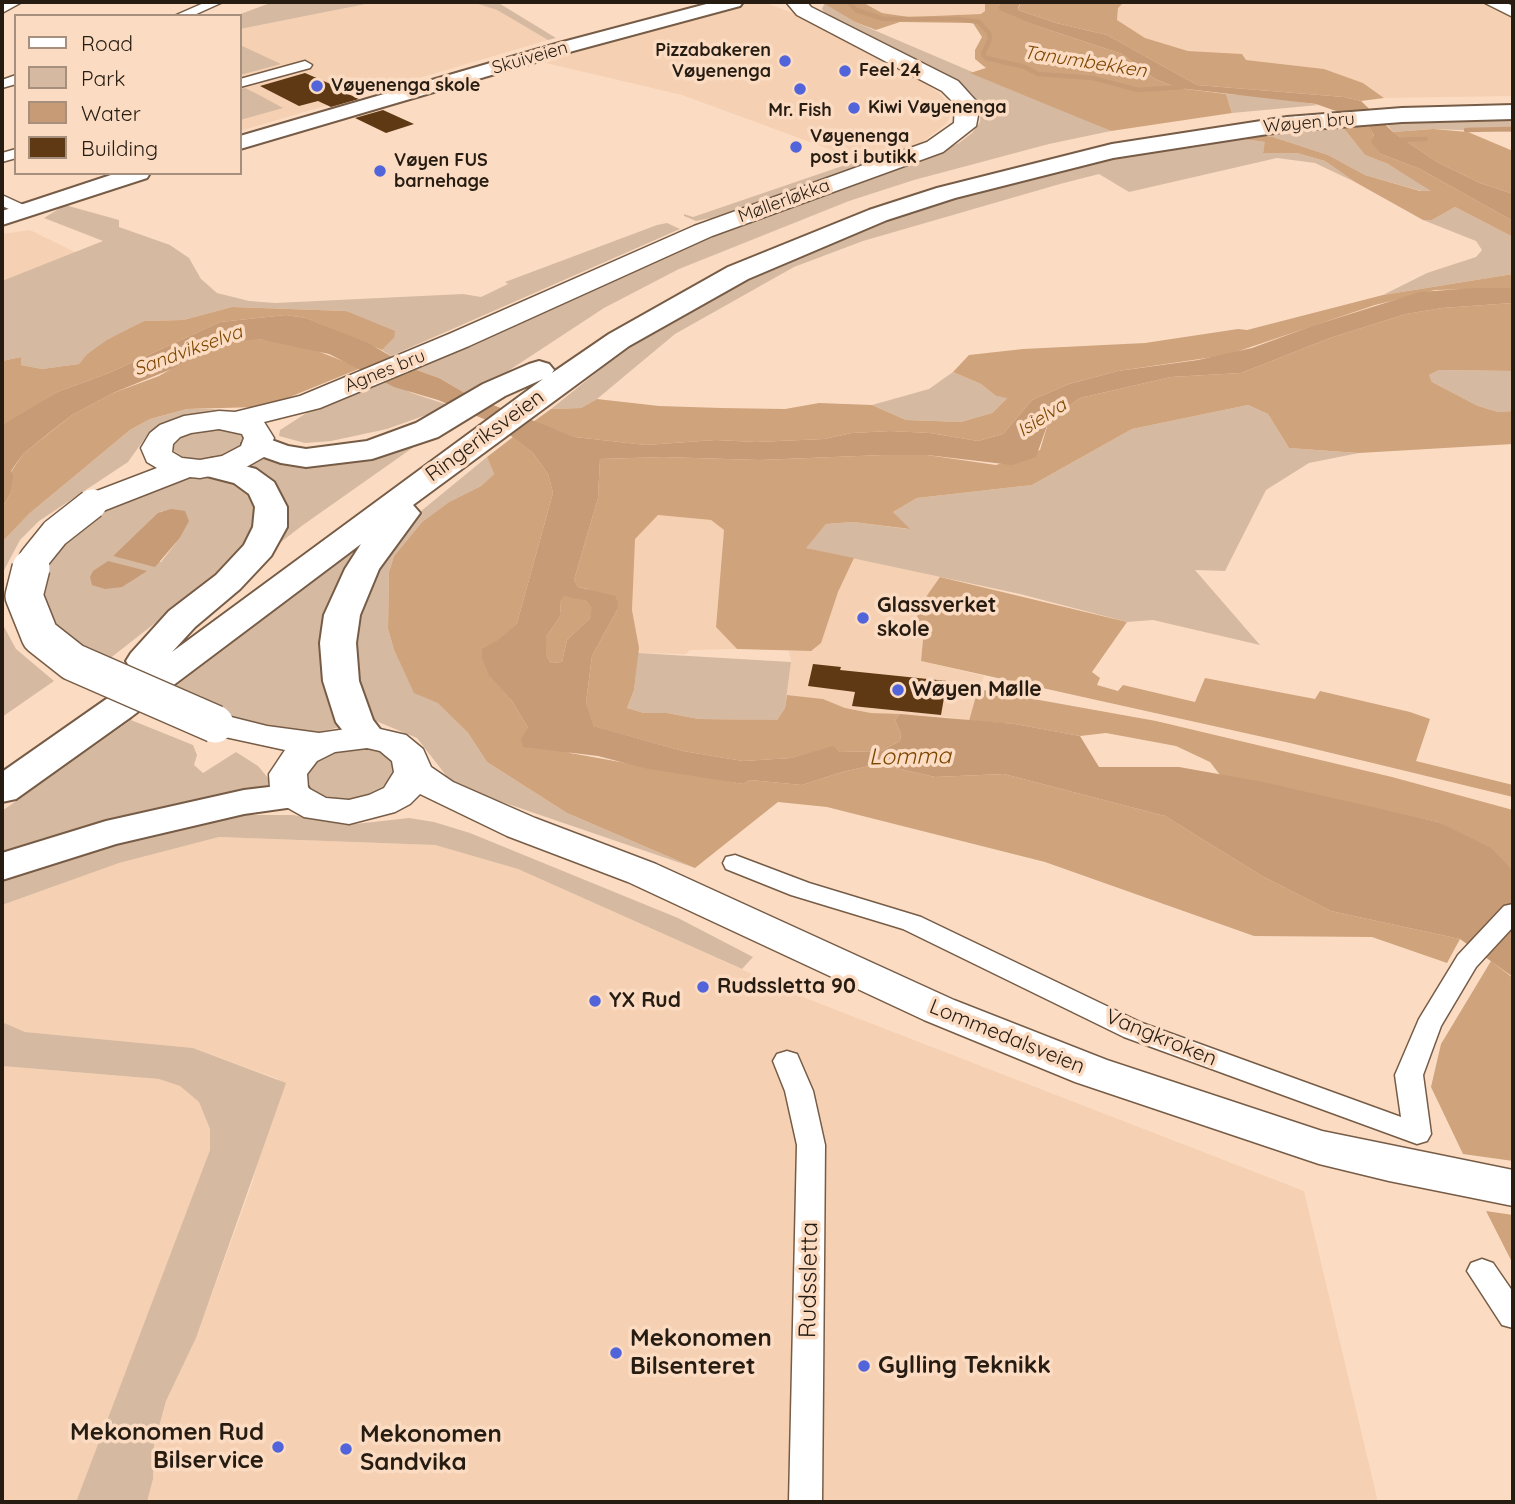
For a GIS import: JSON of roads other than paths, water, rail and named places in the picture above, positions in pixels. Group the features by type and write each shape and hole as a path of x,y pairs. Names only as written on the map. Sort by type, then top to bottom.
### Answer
{"highway":[{"path":"1395,110 1513,102"},
{"path":"1395,110 1513,113"},
{"name":"Wøyen bru","path":"1102,146 1210,128 1395,110"},
{"name":"Ringeriksveien","path":"2,761 144,661 428,450 552,373 738,273 878,215 1008,168 1102,146"},
{"path":"367,737 355,722 341,681 338,643 342,615 362,569 428,450 460,412 494,390 552,373"},
{"path":"255,429 281,454 306,458 372,450 428,450"},
{"name":"Ringeriksveien","path":"2,790 118,709 428,450"},
{"path":"144,661 182,619 228,582 259,550 270,527 271,507 263,489 245,476 175,466"},
{"path":"2,867 106,834 243,802 291,785"}],"main road":[{"name":"Skuiveien","path":"242,142 708,6 734,2"},
{"name":"Møllerløkka","path":"460,340 703,231 936,147 965,126 968,110 965,102 950,86 816,9 804,10 796,2"},
{"path":"2,218 132,175"},
{"name":"Agnes bru","path":"175,466 243,458 255,429 310,402 460,340"},
{"path":"255,429 201,421 170,431 156,448 175,466 92,504 55,533 34,559 24,596 40,636 74,662 215,724 265,753 303,803 332,812 349,812 382,804 407,786 413,772 410,757 393,743 367,737 340,738 320,744 295,761 291,785"},
{"path":"215,724 277,739 320,744"},
{"name":"Lommedalsveien","path":"413,772 440,790 521,827 642,873 939,1010 1091,1071 1319,1147 1389,1164 1513,1188"},
{"name":"Lommedalsveien","path":"382,804 424,807 521,827"}],"street":[{"path":"2,9 16,2"},
{"path":"185,14 217,2"},
{"path":"1491,2 1513,12"},
{"path":"242,82 305,65"},
{"path":"2,200 23,210"},
{"name":"Vangkroken","path":"735,863 800,889 912,923 1133,1030 1417,1134 1409,1075 1428,1026 1467,961 1513,912"},
{"name":"Rudssletta","path":"787,1061 799,1091 811,1145 806,1502"},
{"path":"1482,1271 1513,1316"}],"water":[{"path":"1002,2 1025,2 1019,5 1018,10 1056,23 1107,35 1197,85 1344,97 1361,101 1393,132 1437,162 1480,183 1513,194 1513,221 1420,169 1381,154 1371,142 1374,136 1367,122 1316,104 1178,88 1155,79 1122,54 1037,26 1000,10 998,6"},
{"path":"1513,288 1513,303 1442,308 1406,314 1330,338 1241,373 1171,377 1080,398 1049,420 1036,457 1012,465 927,455 760,460 663,457 600,459 598,498 574,580 578,587 615,596 618,602 617,610 592,656 586,702 593,726 683,751 743,761 791,758 833,746 840,752 881,751 900,741 901,734 895,720 900,714 1015,724 1080,736 1099,767 1179,767 1263,782 1438,822 1491,848 1513,871 1513,977 1460,939 1331,911 1262,876 1165,816 1004,774 935,777 878,764 802,785 750,780 743,784 644,768 598,756 523,747 521,739 528,728 512,701 489,675 482,658 482,648 497,641 517,623 553,493 548,474 533,453 496,424 438,400 394,387 329,354 259,339 214,344 174,368 113,393 72,415 23,454 11,471 13,476 10,494 2,508 3,425 57,392 109,373 220,322 286,315 306,318 370,344 411,368 439,378 470,396 575,437 646,445 715,440 756,442 824,439 852,433 890,431 930,433 978,441 1003,434 1032,400 1069,384 1118,371 1198,360 1252,348 1420,292","holes":["564,596 586,601 592,607 590,618 567,640 562,662 551,663 546,655 546,637 561,615 560,603"]},
{"path":"171,509 185,511 189,521 179,539 155,567 113,556 158,513"},
{"path":"108,561 147,571 122,587 105,589 92,585 90,577 93,571"}],"waterway":[{"name":"Tanumbekken","path":"849,2 856,10 884,19 958,19 979,22 989,33 990,39 983,54 986,58 1025,67 1038,74 1093,78 1138,90 1182,87"},
{"path":"1466,130 1513,129"},
{"path":"1395,140 1426,139"}],"place":[{"name":"Pizzabakeren Vøyenenga","path":"785,61"},
{"name":"Feel 24","path":"845,71"},
{"name":"Vøyenenga skole","path":"317,86"},
{"name":"Mr. Fish","path":"800,89"},
{"name":"Kiwi Vøyenenga","path":"854,108"},
{"name":"Vøyenenga post i butikk","path":"796,147"},
{"name":"Vøyen FUS barnehage","path":"380,171"},
{"name":"Glassverket skole","path":"863,618"},
{"name":"Wøyen Mølle","path":"898,690"},
{"name":"Rudssletta 90","path":"703,987"},
{"name":"YX Rud","path":"595,1001"},
{"name":"Mekonomen Bilsenteret","path":"616,1353"},
{"name":"Gylling Teknikk","path":"864,1366"},
{"name":"Mekonomen Rud Bilservice","path":"278,1447"},
{"name":"Mekonomen Sandvika","path":"346,1449"}],"water label":[{"name":"Sandvikselva","path":"188,351"},
{"name":"Isielva","path":"1042,418"},
{"name":"Lomma","path":"910,757"}]}
